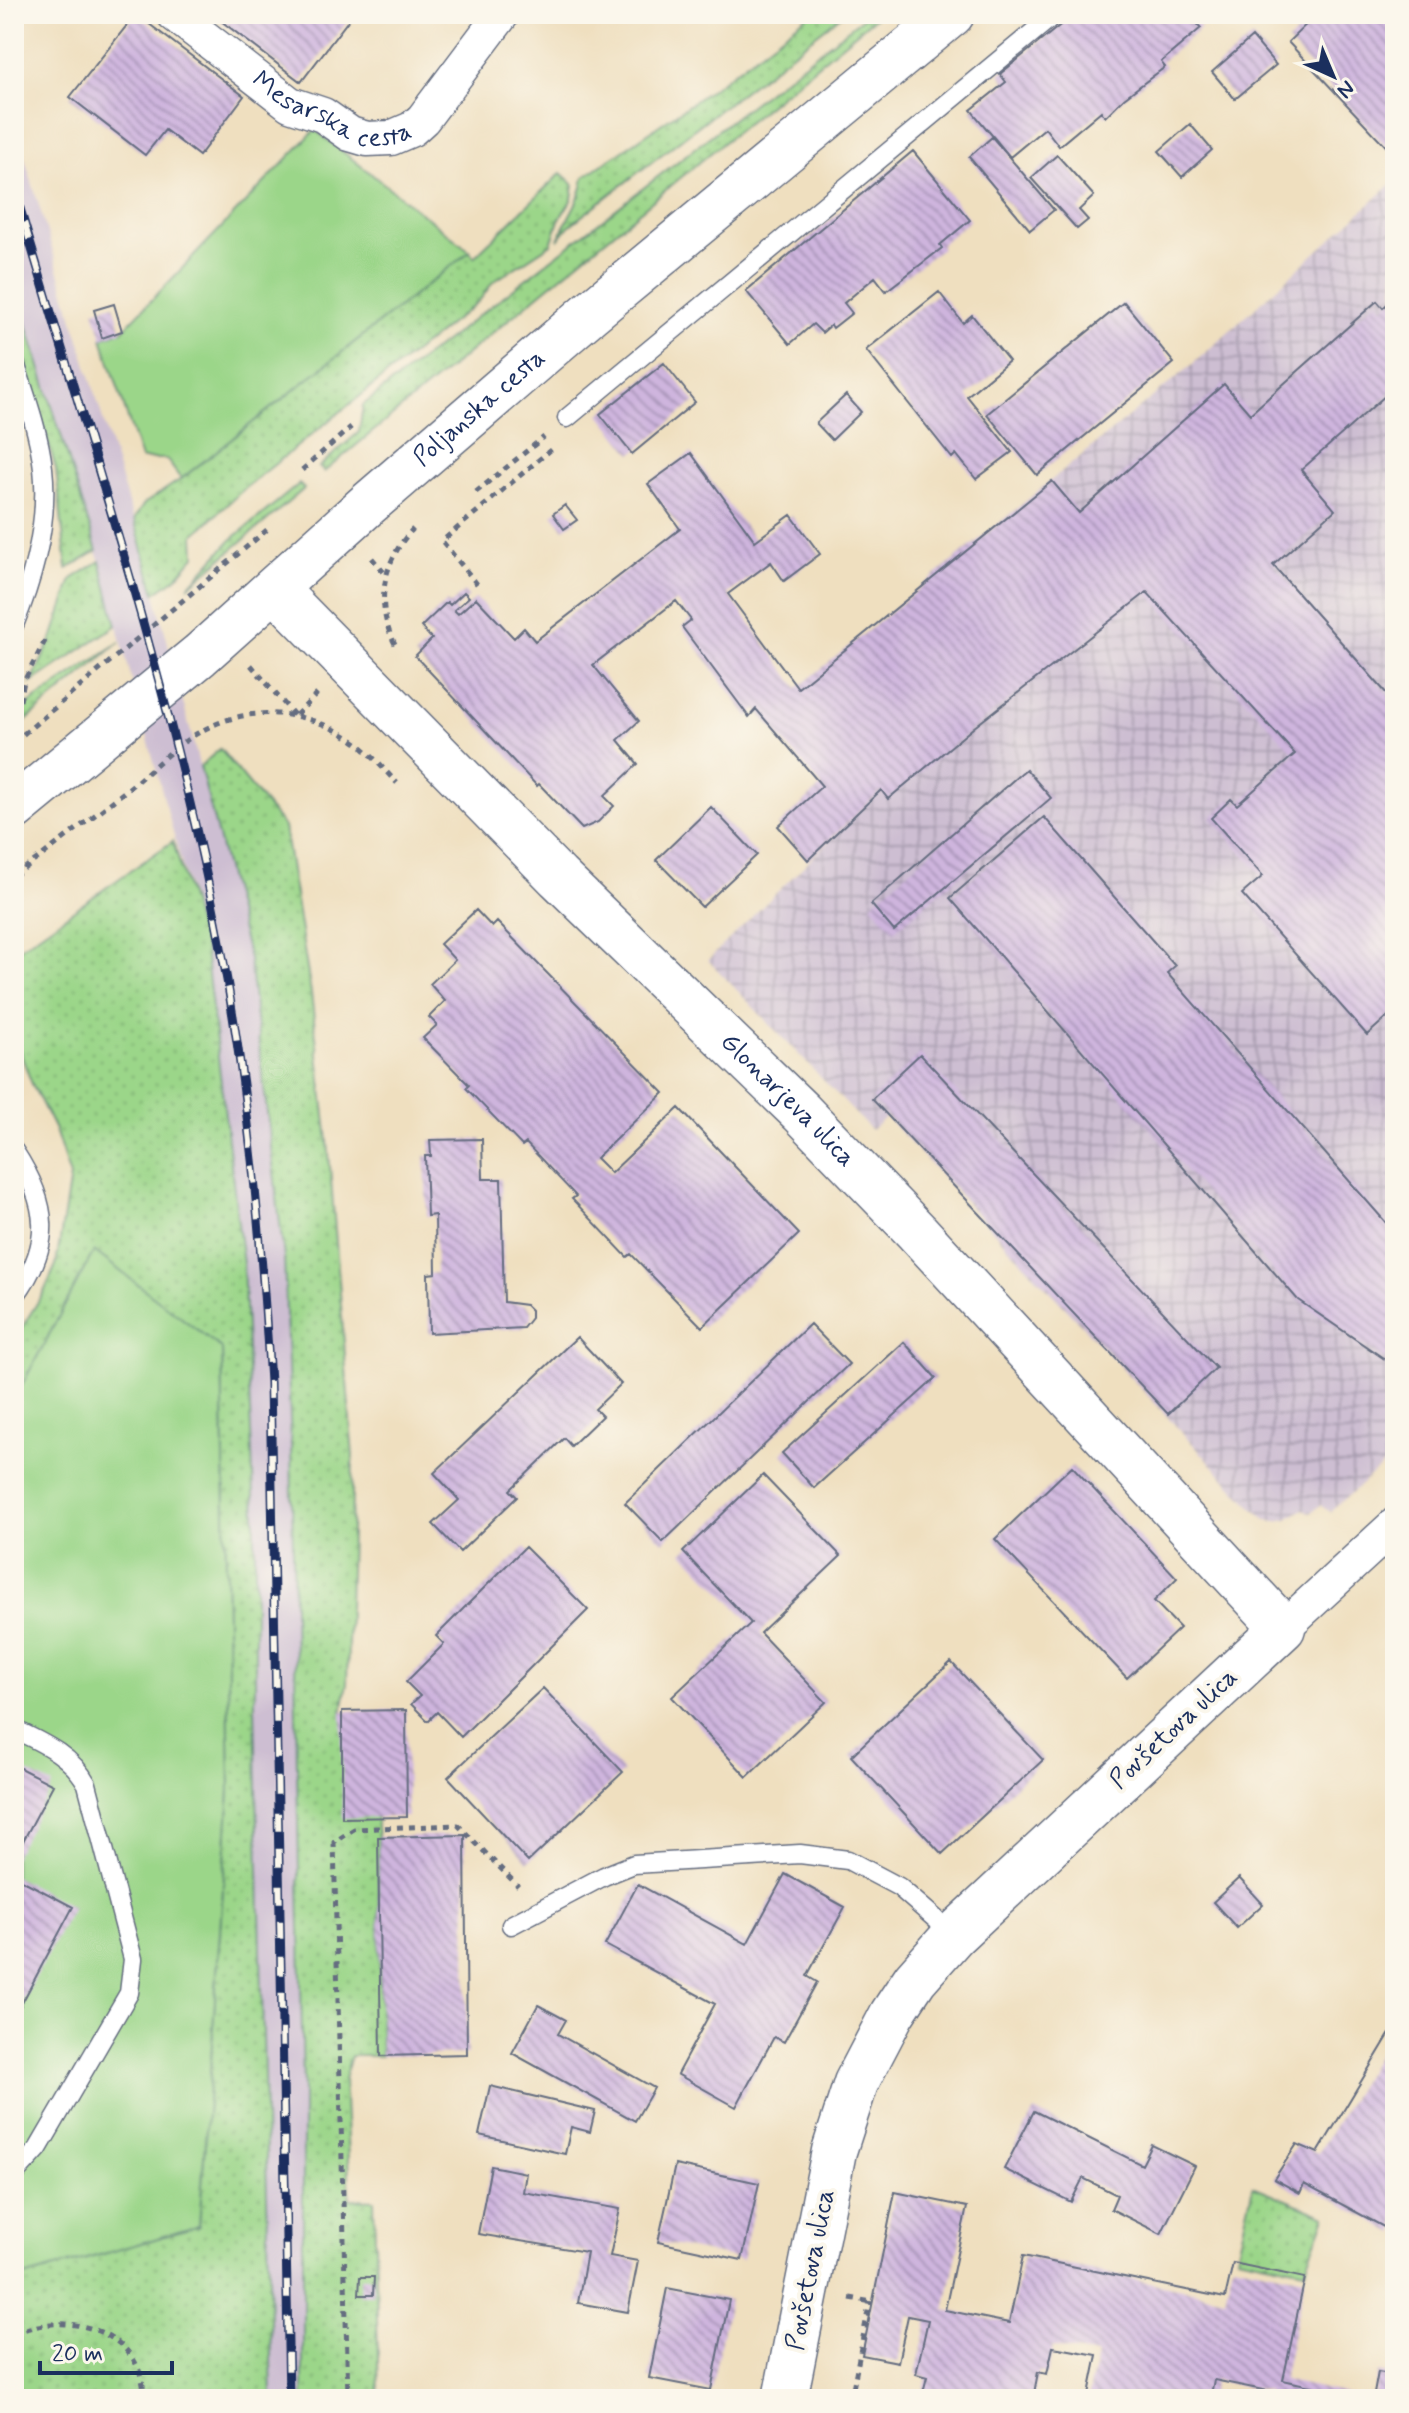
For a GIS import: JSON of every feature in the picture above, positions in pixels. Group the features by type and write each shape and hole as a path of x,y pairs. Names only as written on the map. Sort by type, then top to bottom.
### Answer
{"street":[{"name":"Mesarska cesta","path":"174,14 290,104 323,115 350,134 367,139 391,138 412,129 423,119 502,14"},
{"name":"Poljanska cesta","path":"14,808 200,655 378,495 578,323 952,14"},
{"name":"Glonarjeva ulica","path":"275,589 558,877 801,1112 907,1221 1283,1628"},
{"name":"Povšetova ulica","path":"790,2396 834,2151 856,2083 892,2014 915,1979 954,1935 1395,1525"}],"lane":[{"path":"571,415 1055,14"},
{"path":"14,360 43,466 44,501 41,535 14,625"},
{"path":"14,1151 36,1191 44,1225 39,1255 27,1281 14,1297"},
{"path":"14,1729 58,1751 80,1772 87,1784 133,1959 133,1976 129,1993 83,2076 38,2149 14,2175"},
{"path":"511,1925 604,1876 634,1864 800,1854 848,1860 899,1887 954,1935"}],"path":[{"path":"476,492 571,415 584,421 442,541 477,584"},
{"path":"302,470 351,427"},
{"path":"387,576 383,600 387,627"},
{"path":"20,701 24,681"},
{"path":"14,876 195,735 243,714 270,712 295,716"},
{"path":"348,2399 334,1842 354,1829 458,1825 540,1909"},
{"path":"851,2399 870,2301 873,2302"},
{"path":"14,2334 43,2325 68,2323 92,2328 112,2338 126,2349 139,2366 144,2399"}],"shaded area":[{"path":"14,122 155,593 249,959 284,1258 291,1446 303,2090 303,2399 272,2399 255,1707 255,1515 243,1264 205,950 97,551 14,283"},
{"path":"1394,182 1395,1455 1330,1512 1320,1505 1311,1513 1303,1509 1288,1519 1276,1521 1266,1520 1251,1506 886,1117 871,1130 708,960 881,790 798,688 1187,369"}],"green space":[{"path":"810,14 843,14 569,226 558,240 580,194 584,177 706,93"},
{"path":"868,14 879,14 324,472 319,467 359,432 363,405"},
{"path":"315,130 470,251 181,479 166,459 141,459 102,338 122,331"},
{"path":"561,173 574,185 572,199 559,220 551,244 493,282 479,301 245,488 194,535 195,556 176,578 155,593 134,519 144,504 181,479 470,251 474,257"},
{"path":"14,283 97,551 67,569 56,469 14,325"},
{"path":"299,484 304,489 188,587 231,540"},
{"path":"100,561 117,625 31,683 53,636 72,579"},
{"path":"120,642 14,731 14,714"},
{"path":"220,749 284,827 311,993 328,1141 353,1457 347,1684 342,1711 376,1817 378,1837 381,2056 351,2056 344,2079 350,2199 374,2200 379,2399 303,2399 303,2090 291,1446 284,1258 249,959 200,766"},
{"path":"173,841 205,950 243,1264 255,1515 255,1707 272,2399 14,2399 14,2280 199,2226 230,1790 222,1349 94,1252 17,1395 14,1394 14,1340 44,1292 56,1265 70,1177 55,1130 32,1084 14,1036 14,952"},
{"path":"94,1251 222,1349 230,1790 199,2226 14,2280 14,1400"},
{"path":"1253,2186 1326,2216 1305,2270 1237,2256"}],"building":[{"path":"136,14 244,96 199,156 165,130 145,155 70,97"},
{"path":"212,14 353,14 301,82"},
{"path":"1074,14 1189,14 1201,28 1161,62 1165,67 1124,98 1105,117 1101,111 1059,146 1045,128 1010,157 971,110 1006,82 1000,74"},
{"path":"1317,14 1395,14 1395,156 1288,42"},
{"path":"1252,37 1276,65 1235,99 1212,72"},
{"path":"1190,124 1212,150 1182,177 1159,151"},
{"path":"992,137 1054,210 1030,230 969,157"},
{"path":"913,151 970,220 940,245 942,248 886,291 875,277 844,303 852,313 833,328 831,325 822,333 813,324 790,344 746,291"},
{"path":"1057,155 1094,196 1079,210 1088,220 1077,229 1031,178"},
{"path":"939,292 963,323 972,315 1009,361 967,396 1012,452 976,479 956,454 952,458 866,350"},
{"path":"1395,297 1395,387 1301,470 1335,510 1273,565 1395,703 1395,1010 1367,1035 1242,894 1263,876 1211,818 1231,799 1237,805 1295,754 1147,592 888,799 881,790 808,860 778,826 822,786 756,709 749,717 682,627 691,620 676,601 593,665 639,721 618,740 638,764 604,796 614,806 598,822 582,829 539,784 537,786 415,656 432,639 421,627 447,602 450,605 464,592 469,597 454,610 458,614 476,598 514,638 524,628 535,641 680,529 648,484 691,453 755,541 791,515 820,554 784,581 771,562 728,594 798,688 1052,481 1079,513 1224,384 1250,414 1377,301 1383,308"},
{"path":"1124,302 1174,363 1037,475 987,414"},
{"path":"114,304 122,331 102,338 94,310"},
{"path":"664,363 695,402 632,454 600,414"},
{"path":"846,395 861,412 832,440 816,423"},
{"path":"565,505 577,520 564,529 553,514"},
{"path":"1026,769 1051,798 894,931 871,904"},
{"path":"711,807 757,855 702,907 656,860"},
{"path":"1044,817 1175,966 1167,973 1395,1233 1395,1366 1298,1300 950,898"},
{"path":"476,910 492,927 497,922 664,1093 596,1158 611,1173 679,1108 799,1234 702,1327 631,1254 627,1257 572,1199 576,1196 526,1143 522,1146 423,1038 437,1025 429,1017 445,1001 430,984 455,960 440,944"},
{"path":"920,1054 1216,1368 1168,1414 872,1099"},
{"path":"482,1139 483,1179 501,1179 504,1302 526,1305 531,1310 531,1318 523,1328 429,1333 428,1274 436,1273 435,1215 427,1216 425,1156 431,1156 430,1140"},
{"path":"810,1324 849,1364 663,1542 625,1503"},
{"path":"577,1337 621,1384 595,1409 602,1416 571,1446 564,1438 510,1490 517,1497 460,1552 433,1524 459,1500 434,1473"},
{"path":"904,1342 936,1378 814,1488 782,1453"},
{"path":"1072,1466 1177,1578 1154,1601 1180,1628 1127,1678 995,1539"},
{"path":"763,1475 841,1556 760,1633 826,1702 747,1777 672,1697 751,1623 683,1552"},
{"path":"525,1547 588,1610 461,1737 437,1712 428,1721 411,1704 420,1696 406,1682 444,1644 436,1636"},
{"path":"951,1662 1043,1760 942,1854 851,1756"},
{"path":"543,1688 623,1772 528,1862 448,1777"},
{"path":"406,1710 407,1817 342,1818 342,1711"},
{"path":"14,1765 53,1785 14,1858"},
{"path":"465,1835 467,2054 381,2056 378,1837"},
{"path":"785,1874 845,1907 807,1976 817,1982 784,2042 774,2037 736,2107 677,2074 715,2004 605,1945 638,1884 747,1944"},
{"path":"14,1876 73,1907 14,2018"},
{"path":"1239,1878 1263,1904 1237,1928 1213,1902"},
{"path":"538,2005 566,2020 558,2034 654,2088 635,2121 512,2053"},
{"path":"1395,2025 1395,2233 1304,2184 1300,2193 1274,2179 1297,2144 1318,2153"},
{"path":"490,2086 595,2111 590,2132 571,2127 565,2154 479,2135"},
{"path":"1034,2111 1142,2165 1152,2145 1195,2166 1161,2234 1111,2209 1117,2195 1083,2178 1071,2202 1004,2169"},
{"path":"675,2165 759,2183 742,2260 658,2242"},
{"path":"491,2166 526,2173 523,2192 620,2209 610,2256 638,2261 628,2312 578,2303 587,2252 478,2234"},
{"path":"895,2192 967,2207 945,2310 1009,2323 1023,2256 1225,2298 1233,2263 1305,2278 1283,2380 1369,2399 1266,2399 1268,2391 1214,2380 1210,2399 1088,2399 1097,2355 1053,2347 1047,2374 1038,2372 1033,2399 935,2399 922,2396 927,2377 916,2374 928,2320 908,2316 898,2362 862,2355"},
{"path":"360,2277 374,2277 373,2295 359,2295"},
{"path":"667,2288 729,2300 711,2390 649,2378"},
{"path":"1394,2349 1395,2399 1373,2399 1378,2372 1389,2374"}],"railway":[{"path":"14,188 153,657 220,942 246,1106 258,1216 270,1382 289,2399"}]}
